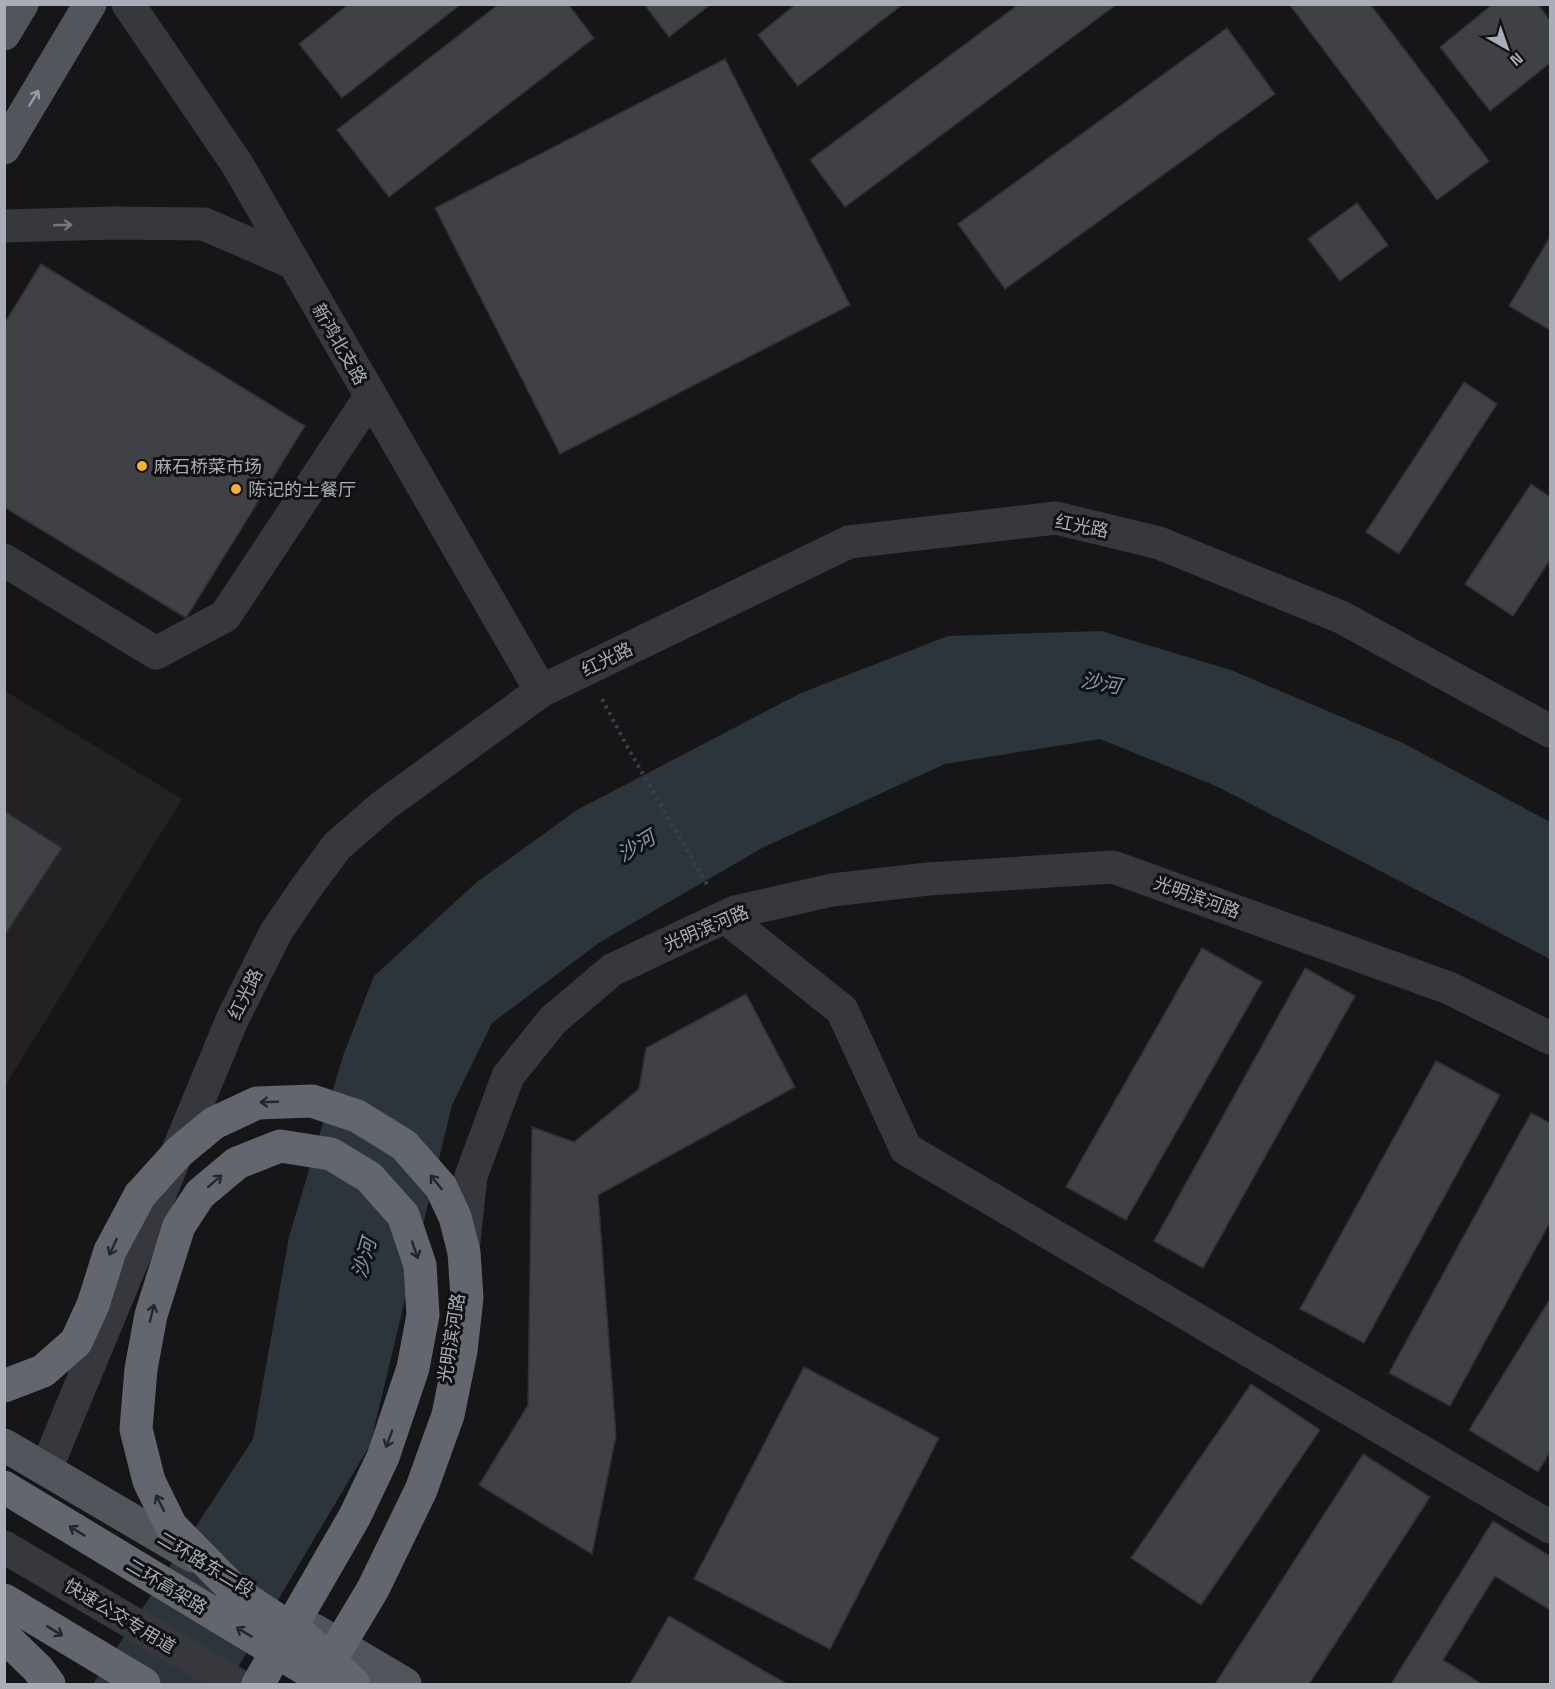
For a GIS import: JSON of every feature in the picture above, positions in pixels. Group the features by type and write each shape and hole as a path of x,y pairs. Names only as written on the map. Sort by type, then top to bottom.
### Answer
{"highway":[{"path":"4,1386 43,1371 76,1342 93,1305 110,1251 140,1195 179,1152 214,1123 257,1102 312,1101 357,1116 404,1145 441,1187 455,1217 464,1252 467,1298 461,1351 448,1414 421,1490 373,1589 316,1684"},
{"path":"258,1684 287,1635 292,1625 304,1605 309,1595 355,1516 383,1457 413,1368 423,1315 420,1265 403,1215 369,1178 331,1154 280,1146 237,1163 200,1194 179,1226 151,1315 141,1369 136,1429 149,1481 171,1526 237,1593 285,1625 295,1632 305,1638 354,1684"},
{"name":"二环高架路","path":"4,1487 330,1684"},
{"path":"4,1600 144,1684"},
{"path":"4,1636 38,1669 57,1681"}],"main road":[{"path":"4,34 22,4"},
{"path":"4,148 90,4"},
{"name":"二环路东二段","path":"4,1445 146,1527 405,1684"},
{"path":"4,1646 57,1681"}],"street":[{"name":"新鸿北支路","path":"128,4 237,164 541,691"},
{"path":"4,226 114,223 204,224 294,263"},
{"path":"4,560 156,653 225,616 370,397"},
{"name":"红光路","path":"46,1468 232,1020 276,932 338,846 383,806 541,691 849,542 1056,518 1158,543 1341,617 1551,731"},
{"name":"光明滨河路","path":"323,1635 413,1485 441,1398 458,1297 471,1176 508,1076 554,1020 612,970 735,912 832,890 928,879 1113,867 1449,988 1551,1038"},
{"path":"725,917 842,1010 906,1149 1551,1527"},
{"name":"快速公交专用道","path":"4,1547 236,1684"}],"path":[{"path":"586,669 629,750 725,917"}],"shaded area":[{"path":"5,691 182,799 5,1086"}],"water":[{"name":"沙河","path":"1101,631 1231,670 1405,744 1550,822 1550,959 1216,786 1100,739 945,764 764,847 600,942 492,1023 452,1105 370,1445 228,1684 93,1684 253,1439 289,1237 343,1056 374,976 477,882 577,810 801,693 948,636"}],"building":[{"path":"349,4 461,4 342,98 299,44"},
{"path":"499,4 568,4 594,38 389,197 337,130"},
{"path":"644,4 711,4 669,37"},
{"path":"796,4 903,4 798,86 758,35"},
{"path":"1019,4 1117,4 845,207 810,160"},
{"path":"1289,4 1370,4 1489,161 1437,200"},
{"path":"1493,4 1538,4 1550,21 1550,63 1490,111 1440,47"},
{"path":"1227,28 1275,94 1005,289 958,224"},
{"path":"725,59 850,305 560,454 435,208"},
{"path":"1357,203 1388,245 1340,281 1308,239"},
{"path":"1550,237 1550,330 1509,306"},
{"name":"麻石桥菜市场","path":"41,264 305,426 186,618 4,507 4,324"},
{"path":"1464,382 1497,404 1399,554 1366,532"},
{"path":"1531,484 1550,497 1550,560 1513,616 1465,584"},
{"path":"4,811 62,848 4,936"},
{"path":"1202,948 1262,982 1126,1220 1066,1187"},
{"path":"1305,968 1355,996 1203,1268 1154,1241"},
{"path":"746,994 795,1087 598,1195 616,1436 592,1554 479,1485 528,1405 532,1127 574,1142 639,1089 646,1048"},
{"path":"1436,1061 1500,1095 1364,1343 1300,1309"},
{"path":"1531,1113 1550,1123 1550,1222 1450,1406 1389,1373"},
{"path":"1550,1299 1550,1452 1538,1472 1469,1430"},
{"path":"804,1367 939,1438 830,1649 694,1579"},
{"path":"1251,1384 1320,1430 1201,1605 1131,1558"},
{"path":"1363,1454 1430,1497 1309,1684 1215,1684"},
{"path":"1493,1521 1550,1556 1550,1610 1495,1576 1443,1660 1482,1684 1391,1684"},
{"path":"669,1616 787,1684 630,1684"}],"place":[{"name":"麻石桥菜市场","path":"142,466"},
{"name":"陈记的士餐厅","path":"236,489"}]}
